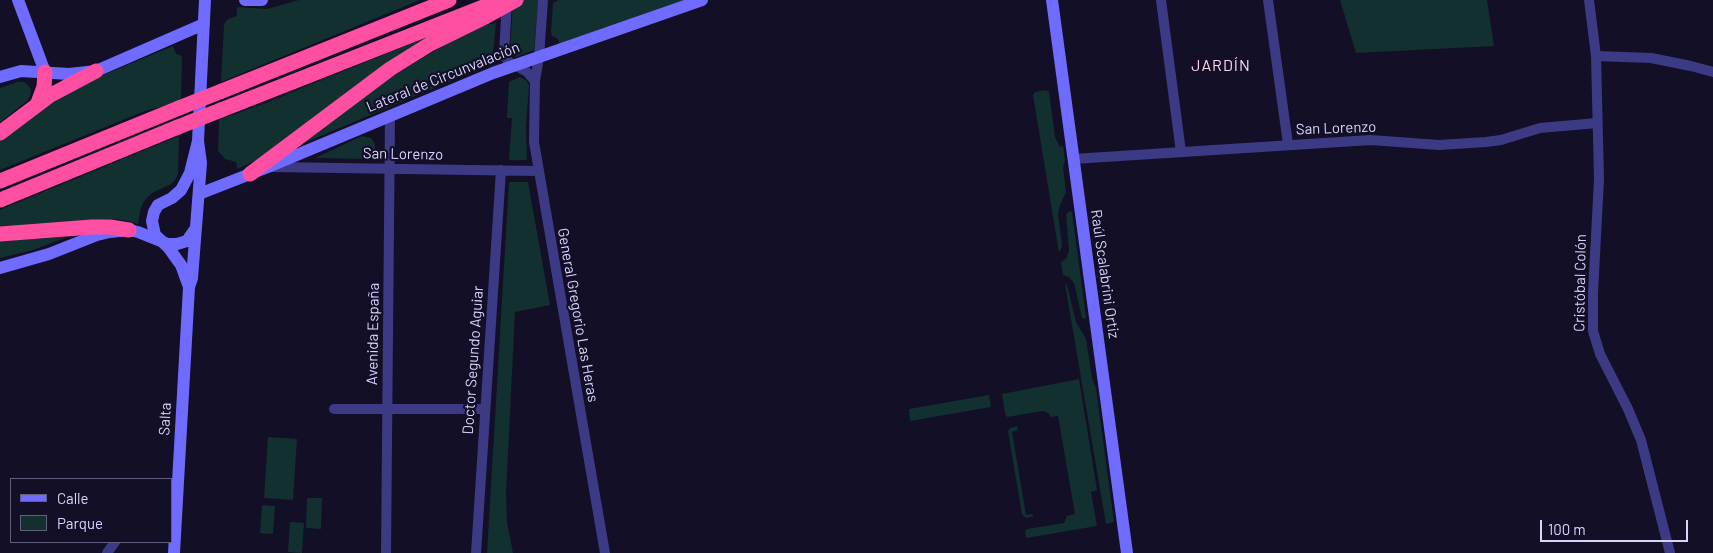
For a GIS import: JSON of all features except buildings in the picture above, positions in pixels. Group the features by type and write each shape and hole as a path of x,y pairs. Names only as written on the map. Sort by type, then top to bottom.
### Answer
{"highway":[{"path":"0,181 449,0"},
{"path":"250,174 390,69 501,0"},
{"path":"0,200 221,110 516,0"},
{"path":"0,133 56,91 96,71"},
{"path":"38,103 44,87 45,72"},
{"path":"0,234 92,227 129,230"}],"street":[{"path":"18,0 45,72"},
{"name":"Salta","path":"174,553 174,509 189,287 192,278 201,163 198,141 205,0"},
{"path":"245,0 262,0"},
{"path":"508,0 504,53 509,62 528,72 535,81"},
{"name":"General Gregorio Las Heras","path":"543,0 540,57 535,81 533,129 538,171 605,553"},
{"name":"Lateral de Circunvalación","path":"199,194 513,65 702,0"},
{"name":"Raúl Scalabrini Ortiz","path":"1052,0 1127,553"},
{"path":"1161,0 1181,152"},
{"path":"1268,0 1288,144"},
{"name":"Cristóbal Colón","path":"1589,0 1596,56 1598,179 1593,331 1600,354 1628,409 1641,440 1670,553"},
{"path":"0,77 21,71 69,74 96,71 204,24"},
{"path":"1596,56 1651,58 1713,72"},
{"name":"Avenida España","path":"386,553 390,115"},
{"name":"San Lorenzo","path":"1073,159 1370,140 1439,145 1486,142 1501,140 1540,128 1597,123"},
{"name":"Salta","path":"189,287 181,265 153,230 152,216 158,205 177,195 185,185 198,141"},
{"name":"San Lorenzo","path":"268,167 538,171"},
{"name":"Doctor Segundo Aguiar","path":"476,553 501,170"},
{"path":"0,268 49,254 97,235 129,230 171,244 183,243 190,238 196,227"},
{"path":"334,409 485,409"}],"green space":[{"path":"299,0 420,0 221,82 224,24 228,19 237,16 237,7 267,9"},
{"path":"513,0 538,0 534,50 516,57 513,56 510,50"},
{"path":"559,0 684,0 560,44 557,38 552,36 551,32 553,3"},
{"path":"1340,0 1487,0 1494,46 1356,53"},
{"path":"496,23 493,54 489,60 456,79 304,143 343,109 406,68 458,37 485,25"},
{"path":"444,30 259,159 237,169 236,162 225,159 218,151 219,120 266,103"},
{"path":"173,46 176,54 182,58 181,98 179,100 145,111 0,170 0,138 23,120 84,83"},
{"path":"520,77 526,80 529,85 526,128 527,160 509,160 512,118 507,118 509,82"},
{"path":"17,82 24,82 29,86 31,90 30,96 27,101 0,122 0,88"},
{"path":"1046,90 1049,92 1055,137 1060,147 1063,146 1065,160 1063,168 1066,192 1058,213 1062,246 1059,253 1033,95 1035,92"},
{"path":"179,136 178,174 176,179 171,184 152,193 144,201 138,224 112,219 0,229 0,210"},
{"path":"362,136 371,138 375,144 375,151 371,157 366,159 315,158"},
{"path":"509,182 528,182 550,305 515,312 506,494 507,522 513,553 487,553"},
{"path":"1070,211 1072,212 1085,319 1082,318 1074,283 1069,277 1063,275 1061,262 1066,259 1069,251 1066,214"},
{"path":"67,237 33,250 0,258 0,241"},
{"path":"1065,284 1067,285 1076,322 1086,339 1092,378 1096,388 1114,522 1106,524"},
{"path":"1079,379 1097,490 1091,492 1097,526 1026,538 1025,531 1027,529 1064,523 1067,516 1075,514 1058,416 1051,417 1043,411 1007,417 1002,394"},
{"path":"989,395 991,407 910,421 909,409"},
{"path":"1017,426 1018,430 1012,432 1026,515 1032,514 1034,516 1027,518 1022,515 1008,431 1010,428"},
{"path":"268,437 297,439 293,500 264,498"},
{"path":"307,498 322,498 321,529 306,528"},
{"path":"262,505 275,506 273,534 260,533"},
{"path":"290,522 304,523 302,553 288,552"}],"district":[{"name":"JARDÍN","path":"1221,66"}]}
